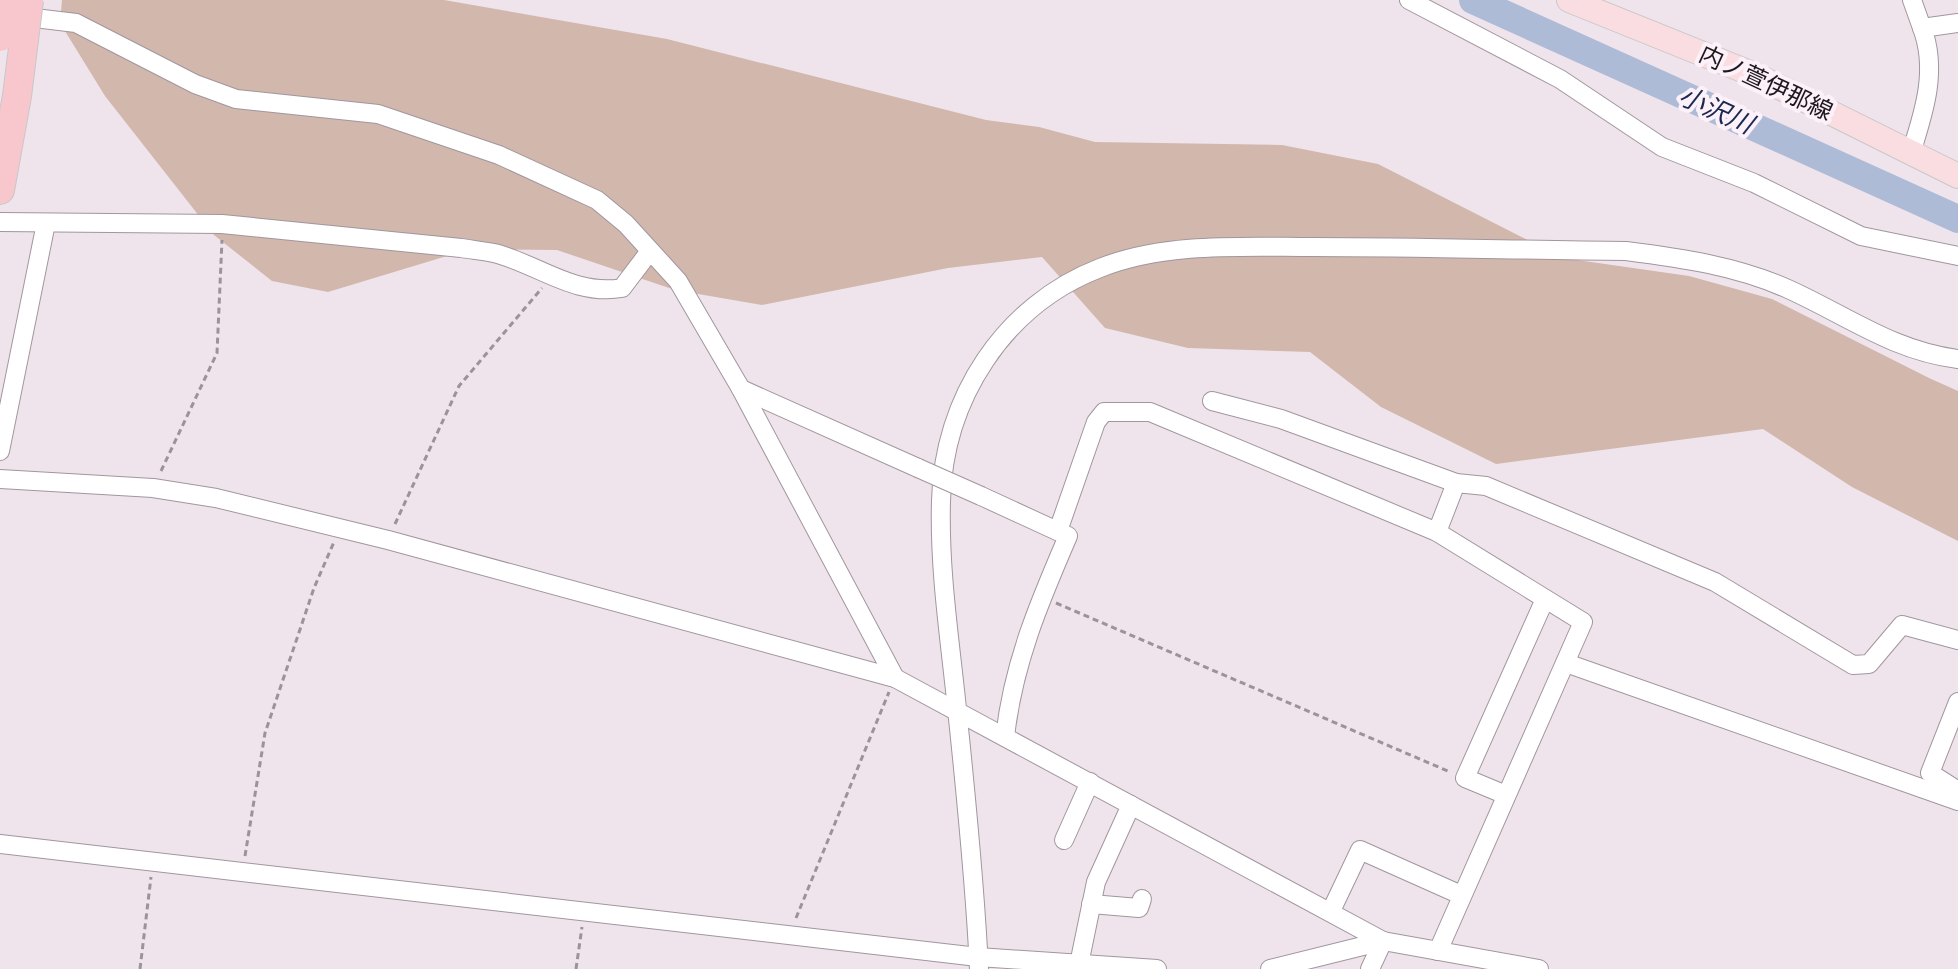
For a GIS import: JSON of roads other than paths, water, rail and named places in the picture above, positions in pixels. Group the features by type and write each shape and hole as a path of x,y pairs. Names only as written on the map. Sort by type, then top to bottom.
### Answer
{"highway":[{"path":"0,37 5,0"},
{"path":"0,190 17,96 29,0"}],"main road":[{"name":"内ノ萱伊那線","path":"1581,2 1755,75 1958,176"}],"street":[{"path":"1409,0 1560,79 1662,147 1754,183 1861,236 1958,256"},
{"path":"1911,153 1929,90 1929,44 1912,0"},
{"path":"0,15 76,23 195,84 236,99 378,114 484,150 597,200 626,224 678,281 741,389 895,678"},
{"path":"1922,28 1958,23"},
{"path":"0,222 222,224 461,248 498,254 582,289 622,288 650,251"},
{"path":"0,451 42,223"},
{"path":"978,963 945,596 941,503 952,426 983,362 1023,314 1057,289 1100,267 1147,255 1223,247 1626,251 1687,258 1747,274 1786,288 1922,355 1958,359"},
{"path":"741,389 1068,536 1014,676 1005,737"},
{"path":"1212,401 1281,419 1456,483 1486,486 1715,582 1853,665 1869,664 1902,625 1958,640"},
{"path":"1058,531 1096,422 1104,412 1150,412 1437,532 1583,622 1461,895 1444,958"},
{"path":"0,479 153,488 216,498 388,540 895,678 1383,941 1444,958 1539,969"},
{"path":"1437,532 1456,483"},
{"path":"1506,795 1465,778 1545,599"},
{"path":"1566,663 1958,801"},
{"path":"1958,702 1930,773 1958,791"},
{"path":"1064,840 1090,782"},
{"path":"1079,967 1096,882 1131,805"},
{"path":"0,844 790,933 978,963 1157,969"},
{"path":"1331,911 1360,850 1461,895"},
{"path":"1091,904 1139,908 1142,899"},
{"path":"1270,969 1300,965 1383,941"},
{"path":"1370,969 1383,941"}],"waterway":[{"name":"小沢川","path":"1473,0 1958,219"}]}
